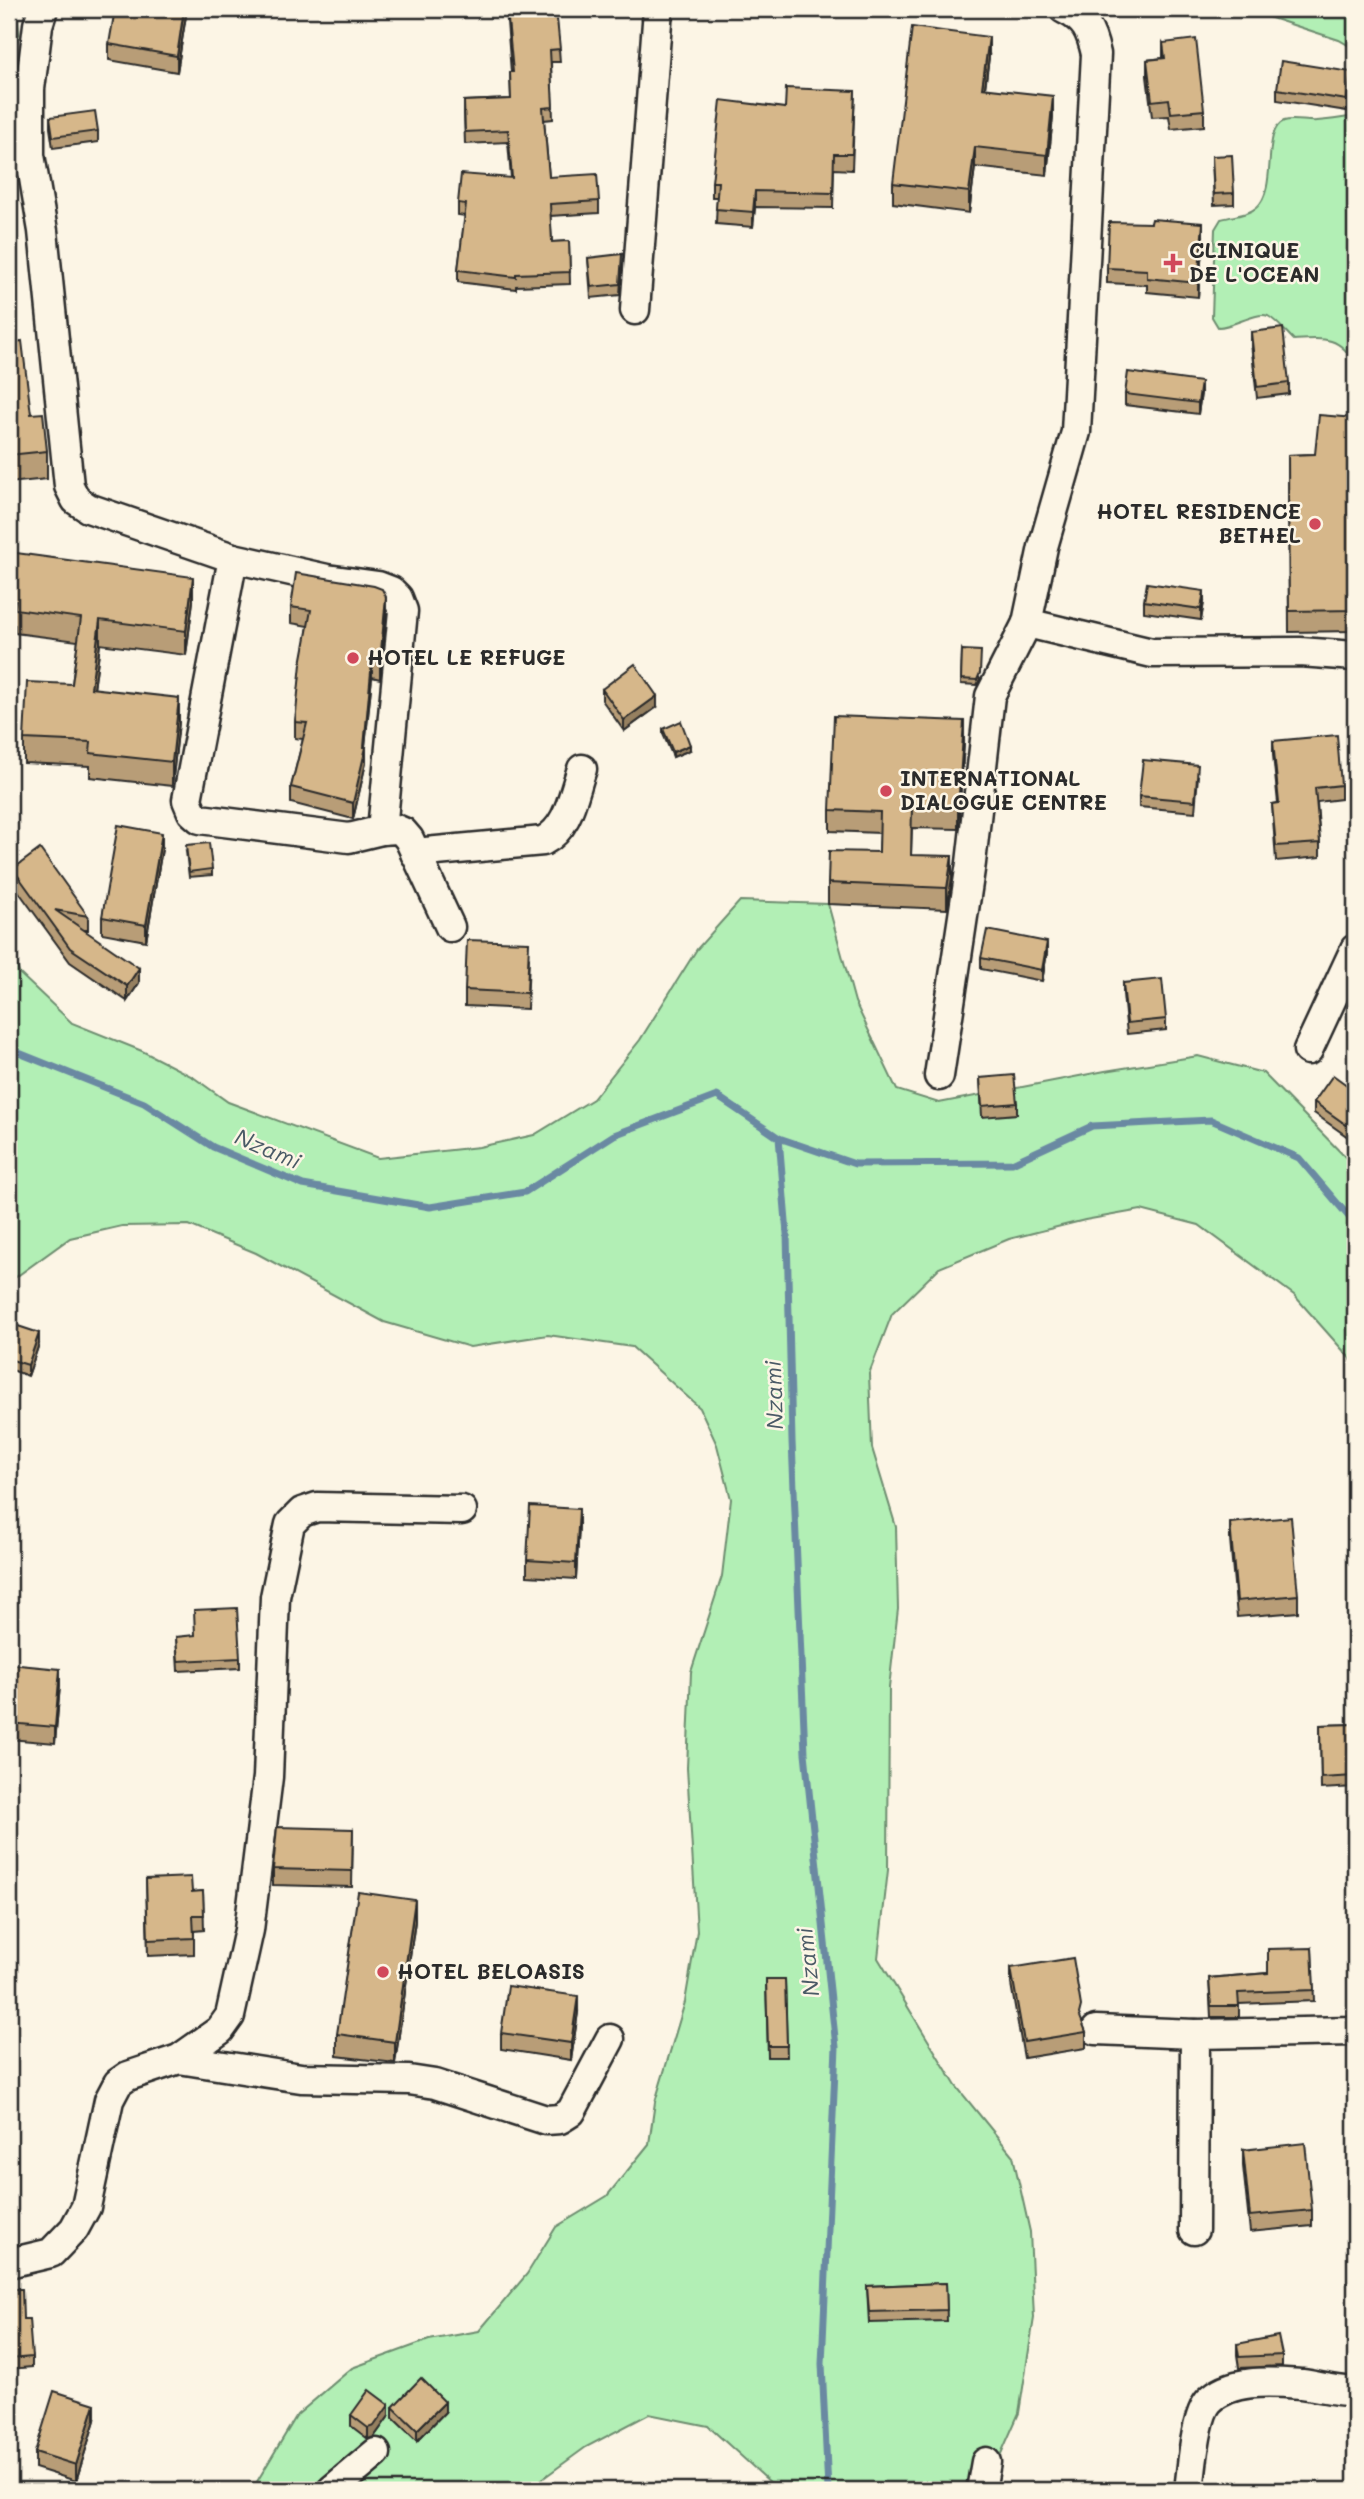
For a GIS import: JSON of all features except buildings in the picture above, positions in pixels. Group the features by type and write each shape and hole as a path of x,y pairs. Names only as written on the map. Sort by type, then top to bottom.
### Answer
{"street":[{"path":"43,9 38,25 20,160 43,231 69,486 76,500 88,508 233,558 327,579 378,586 391,591 398,598 402,611 382,830"},
{"path":"635,310 658,9"},
{"path":"939,1076 971,863 990,696 1027,623 1042,547 1076,432 1096,54 1091,32 1075,14 1064,9"},
{"path":"233,558 187,800 192,812 200,819 349,838 382,830 396,829 403,832 450,927"},
{"path":"1027,623 1152,653 1300,652 1355,656"},
{"path":"415,853 543,841 555,835 563,825 582,769"},
{"path":"1308,1051 1355,949"},
{"path":"9,2263 51,2253 74,2229 86,2207 109,2101 118,2083 128,2076 179,2059 220,2030 230,2016 249,1930 268,1777 275,1597 290,1524 302,1511 317,1507 462,1510"},
{"path":"1096,2030 1195,2034 1355,2031"},
{"path":"1194,2230 1195,2034"},
{"path":"179,2059 301,2078 409,2080 436,2084 546,2120 559,2119 571,2112 610,2039"},
{"path":"1189,2490 1198,2426 1208,2402 1230,2387 1268,2383 1355,2391"},
{"path":"332,2490 376,2453"},
{"path":"981,2490 986,2462"}],"green space":[{"path":"9,9 17,9 19,34 9,61"},
{"path":"1244,9 1355,9 1355,49 1339,40"},
{"path":"1355,116 1355,364 1337,344 1323,339 1294,340 1268,316 1257,316 1218,327 1212,317 1215,229 1221,219 1249,212 1257,207 1263,198 1277,126 1288,120 1317,121"},
{"path":"740,901 828,904 855,1002 897,1090 939,1103 1198,1056 1263,1073 1355,1167 1355,1364 1294,1295 1199,1225 1141,1210 1085,1220 1009,1239 939,1268 892,1314 869,1374 872,1448 896,1527 898,1609 889,1688 888,1870 878,1958 956,2086 1013,2156 1030,2232 1034,2318 1019,2413 985,2490 774,2490 772,2484 708,2426 649,2414 586,2447 527,2490 252,2490 297,2415 352,2368 429,2340 479,2331 527,2274 556,2227 607,2196 649,2144 655,2102 685,2002 697,1931 687,1768 691,1672 722,1576 731,1499 717,1445 700,1408 632,1347 548,1335 470,1347 384,1322 256,1253 189,1225 122,1226 70,1238 9,1282 9,939 19,973 72,1023 142,1051 193,1077 228,1102 378,1158 479,1147 534,1135 593,1099 640,1040 697,949"}],"waterway":[{"name":"Nzami","path":"9,1049 144,1103 213,1147 303,1185 430,1207 525,1192 614,1135 717,1096 779,1138 787,1234 792,1441 805,1753 836,2047 822,2364 828,2490"},
{"path":"779,1138 855,1164 1012,1163 1092,1126 1211,1120 1299,1158 1355,1224"}],"place":[{"name":"CLINIQUE DE L'OCEAN","path":"1173,263"},
{"name":"HOTEL RESIDENCE BETHEL","path":"1315,524"},
{"name":"HOTEL LE REFUGE","path":"353,658"},
{"name":"INTERNATIONAL DIALOGUE CENTRE","path":"886,791"},
{"name":"HOTEL BELOASIS","path":"383,1972"}]}
